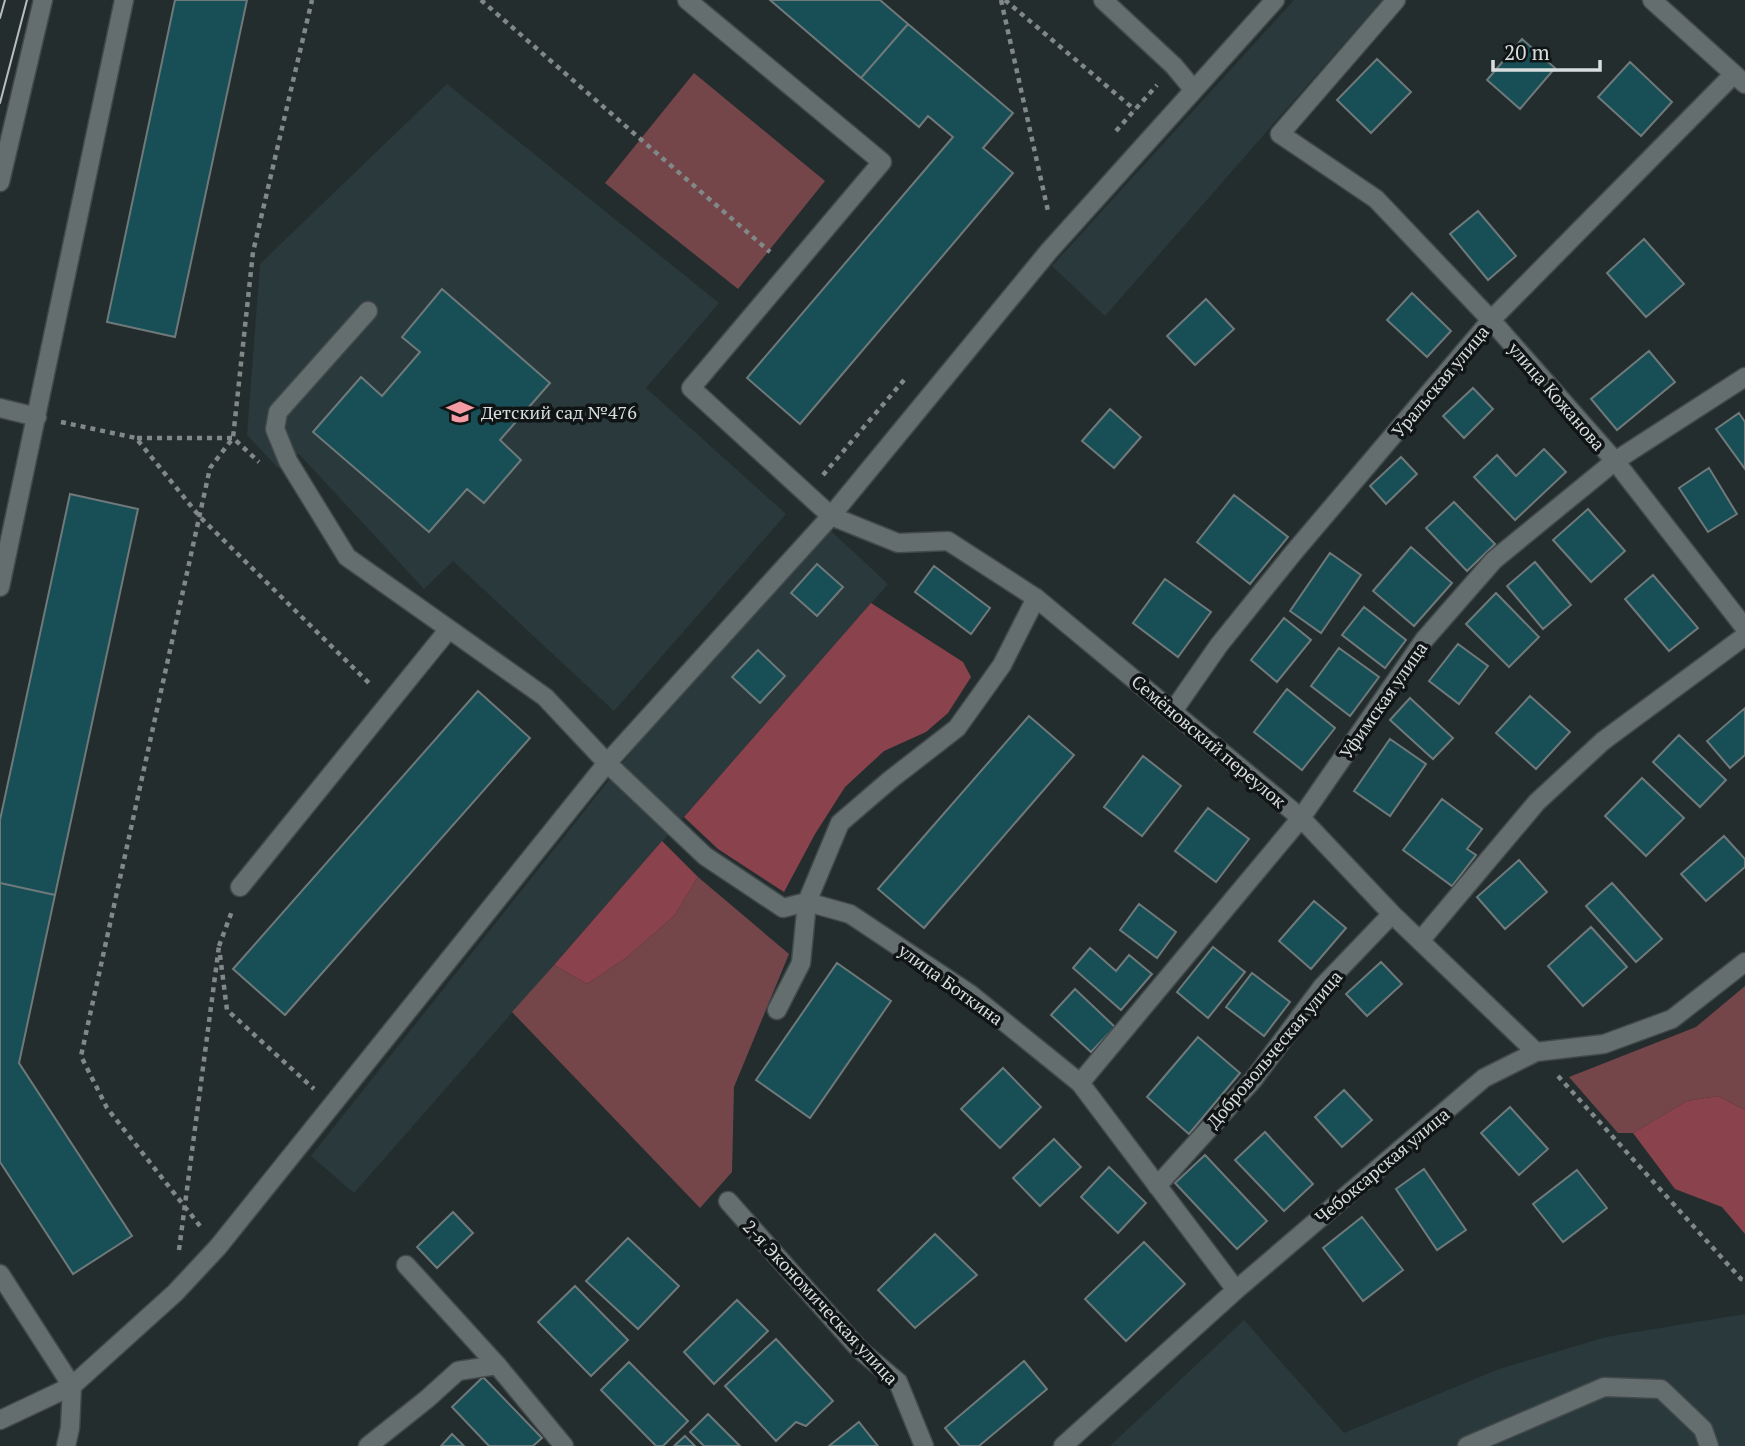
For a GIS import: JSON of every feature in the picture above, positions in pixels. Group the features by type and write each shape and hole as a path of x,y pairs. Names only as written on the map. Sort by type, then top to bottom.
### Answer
{"street":[{"path":"0,182 3,157 43,0"},
{"path":"0,587 124,0"},
{"path":"687,0 882,162 691,388 831,516"},
{"path":"1103,0 1174,66 1193,89"},
{"path":"0,1420 72,1386 174,1293 218,1247 607,763 831,516 1049,251 1275,0"},
{"name":"улица Кожанова","path":"1396,0 1280,134 1376,200 1491,320 1615,461 1745,628"},
{"path":"1651,0 1740,79"},
{"name":"Уральская улица","path":"1173,711 1219,645 1294,552 1491,320 1740,79"},
{"name":"улица Боткина","path":"368,311 278,412 275,429 296,473 347,557 545,696 607,763 705,856 783,908 807,902 850,914 970,994 1080,1083 1236,1290"},
{"name":"Уфимская улица","path":"1080,1083 1301,818 1424,640 1494,560 1615,461 1745,377"},
{"path":"0,408 37,416"},
{"name":"Семёновский переулок","path":"831,516 898,542 948,541 1036,598 1301,818 1392,914 1536,1052"},
{"path":"777,1010 801,963 807,902 840,823 957,728 1002,665 1036,598"},
{"path":"240,887 449,629"},
{"path":"1420,940 1537,802 1602,741 1745,636"},
{"name":"Добровольческая улица","path":"1157,1186 1253,1080 1322,987 1392,914"},
{"name":"Чебоксарская улица","path":"1063,1446 1236,1290 1484,1079 1536,1052 1604,1044 1672,1019 1745,962"},
{"name":"2-я Экономическая улица","path":"728,1201 860,1350 898,1382 923,1446"},
{"path":"406,1265 497,1365 564,1446"},
{"path":"0,1274 72,1386 70,1428 66,1446"},
{"path":"368,1446 458,1371 497,1365"},
{"path":"1467,1446 1604,1387 1661,1389 1703,1429 1709,1446"}],"path":[{"path":"218,1247 183,1207 107,1108 82,1056 210,468 233,438 253,252 312,0"},
{"path":"481,0 791,270"},
{"path":"1003,0 1135,110 1151,139"},
{"path":"1003,0 1048,211 1049,251"},
{"path":"37,416 136,438 233,438 279,481 296,473"},
{"path":"136,438 200,517 389,703"},
{"path":"174,1293 183,1207 219,946 240,887"},
{"path":"219,946 227,1010 333,1106"},
{"path":"1536,1052 1741,1279 1745,1280"}],"shaded area":[{"path":"1294,0 1382,0 1105,316 1052,266"},
{"path":"694,73 825,181 738,289 605,183"},
{"name":"Детский сад №476","path":"447,84 719,303 646,388 786,514 614,711 453,561 424,589 299,454 278,468 247,435 260,264"},
{"path":"831,531 888,584 354,1193 311,1156 640,741"},
{"path":"871,603 963,662 971,677 948,713 926,732 884,751 845,787 815,834 784,892 718,849 684,817"},
{"path":"662,841 698,877 674,916 626,958 587,984 554,965"},
{"path":"698,877 789,954 734,1087 732,1172 700,1208 512,1012 554,965 587,984 626,958 674,916"},
{"path":"1745,986 1745,1110 1718,1096 1687,1101 1633,1133 1618,1133 1569,1077 1696,1027"},
{"path":"1718,1096 1745,1110 1745,1234 1722,1207 1675,1189 1633,1133 1687,1101"},
{"path":"1745,1314 1745,1446 1110,1446 1244,1320 1344,1433 1499,1369 1606,1337"}],"building":[{"path":"175,0 247,0 175,337 107,322"},
{"path":"770,0 880,0 908,24 861,78"},
{"path":"908,24 1013,113 983,148 1013,173 800,424 747,378 953,137 928,116 919,127 861,78"},
{"path":"1522,39 1555,68 1520,109 1487,80"},
{"path":"1377,59 1411,92 1371,133 1337,100"},
{"path":"1630,62 1672,102 1641,136 1598,97"},
{"path":"1478,211 1516,256 1488,280 1450,234"},
{"path":"1644,239 1684,284 1646,317 1607,273"},
{"path":"442,289 550,383 500,440 521,460 484,503 467,489 429,532 313,432 361,377 382,396 420,352 402,337"},
{"path":"1412,293 1451,331 1427,357 1387,320"},
{"path":"1206,299 1234,329 1195,365 1167,336"},
{"path":"1649,351 1675,382 1617,430 1591,399"},
{"path":"1473,388 1493,409 1464,438 1443,416"},
{"path":"1110,409 1141,437 1114,468 1082,441"},
{"path":"1739,413 1745,422 1745,469 1716,429"},
{"path":"1544,449 1566,472 1515,520 1474,477 1497,455 1516,476"},
{"path":"1401,457 1417,474 1386,504 1370,486"},
{"path":"1709,468 1737,514 1708,532 1679,488"},
{"path":"70,494 138,509 55,895 0,883 0,820"},
{"path":"1234,495 1288,537 1250,584 1197,542"},
{"path":"1454,502 1495,544 1467,571 1426,528"},
{"path":"1588,509 1625,551 1591,582 1553,540"},
{"path":"1411,547 1452,583 1414,626 1373,591"},
{"path":"1330,553 1361,575 1321,633 1290,611"},
{"path":"1535,562 1571,605 1543,629 1507,586"},
{"path":"817,564 843,587 817,616 791,593"},
{"path":"934,566 990,608 971,634 915,592"},
{"path":"1653,575 1698,628 1669,651 1625,599"},
{"path":"1165,579 1211,612 1178,657 1133,623"},
{"path":"1496,593 1539,637 1509,667 1466,624"},
{"path":"1364,607 1406,640 1385,668 1342,635"},
{"path":"1284,618 1311,640 1277,682 1251,660"},
{"path":"1458,644 1488,666 1459,704 1429,681"},
{"path":"1339,648 1379,677 1350,716 1311,686"},
{"path":"758,650 785,676 760,703 732,677"},
{"path":"1287,689 1335,728 1302,770 1254,732"},
{"path":"478,691 530,738 285,1015 233,969"},
{"path":"1530,696 1570,732 1536,769 1496,733"},
{"path":"1410,698 1453,738 1433,759 1390,720"},
{"path":"1745,708 1745,755 1730,768 1707,741"},
{"path":"1029,716 1074,755 924,928 878,889"},
{"path":"1679,735 1726,780 1700,807 1653,762"},
{"path":"1390,739 1426,764 1390,816 1354,791"},
{"path":"1143,756 1181,786 1142,836 1104,807"},
{"path":"1642,778 1684,818 1646,856 1605,816"},
{"path":"1442,799 1482,829 1467,849 1476,855 1452,886 1403,850"},
{"path":"1208,808 1249,839 1216,882 1175,851"},
{"path":"1724,836 1745,859 1745,867 1706,901 1681,874"},
{"path":"1519,860 1547,892 1505,929 1477,897"},
{"path":"0,883 55,895 19,1063 132,1236 73,1274 0,1162"},
{"path":"1612,883 1662,939 1636,962 1586,906"},
{"path":"1314,901 1346,928 1311,969 1279,941"},
{"path":"1139,904 1176,932 1157,958 1120,930"},
{"path":"1591,927 1627,967 1583,1006 1548,966"},
{"path":"1213,947 1245,972 1208,1018 1177,992"},
{"path":"1090,948 1116,971 1129,955 1152,974 1121,1010 1073,968"},
{"path":"1381,962 1402,984 1367,1016 1346,994"},
{"path":"837,963 891,1001 810,1118 756,1080"},
{"path":"1252,973 1290,1002 1264,1036 1226,1007"},
{"path":"1075,989 1115,1027 1091,1052 1051,1015"},
{"path":"1198,1037 1240,1073 1189,1134 1147,1097"},
{"path":"1003,1068 1041,1107 1000,1148 961,1109"},
{"path":"1344,1090 1372,1120 1342,1147 1315,1117"},
{"path":"1510,1107 1548,1149 1519,1175 1481,1133"},
{"path":"1265,1132 1313,1184 1284,1211 1235,1160"},
{"path":"1054,1139 1081,1167 1040,1206 1013,1178"},
{"path":"1205,1155 1267,1221 1237,1249 1175,1183"},
{"path":"1109,1167 1146,1203 1118,1233 1081,1197"},
{"path":"1424,1169 1466,1230 1437,1250 1396,1189"},
{"path":"1577,1170 1607,1208 1563,1242 1533,1204"},
{"path":"453,1212 473,1233 437,1268 417,1247"},
{"path":"1362,1217 1403,1270 1363,1301 1323,1248"},
{"path":"935,1234 977,1275 915,1328 878,1290"},
{"path":"628,1238 679,1286 638,1329 586,1281"},
{"path":"1144,1242 1185,1284 1126,1341 1085,1299"},
{"path":"575,1286 628,1340 591,1376 538,1322"},
{"path":"737,1300 768,1331 714,1384 684,1352"},
{"path":"776,1339 833,1401 806,1426 796,1422 776,1441 725,1386"},
{"path":"1024,1361 1047,1389 979,1446 960,1446 945,1428"},
{"path":"629,1362 688,1421 663,1446 656,1446 601,1390"},
{"path":"483,1377 542,1438 533,1446 489,1446 452,1407"},
{"path":"708,1414 740,1446 704,1446 690,1432"},
{"path":"859,1422 878,1446 829,1446"},
{"path":"452,1434 464,1446 441,1446"},
{"path":"685,1436 695,1446 674,1446"}],"tram line":[{"path":"0,18 5,0"},
{"path":"0,103 27,0"}],"place":[{"name":"Детский сад №476","path":"460,412"}]}
